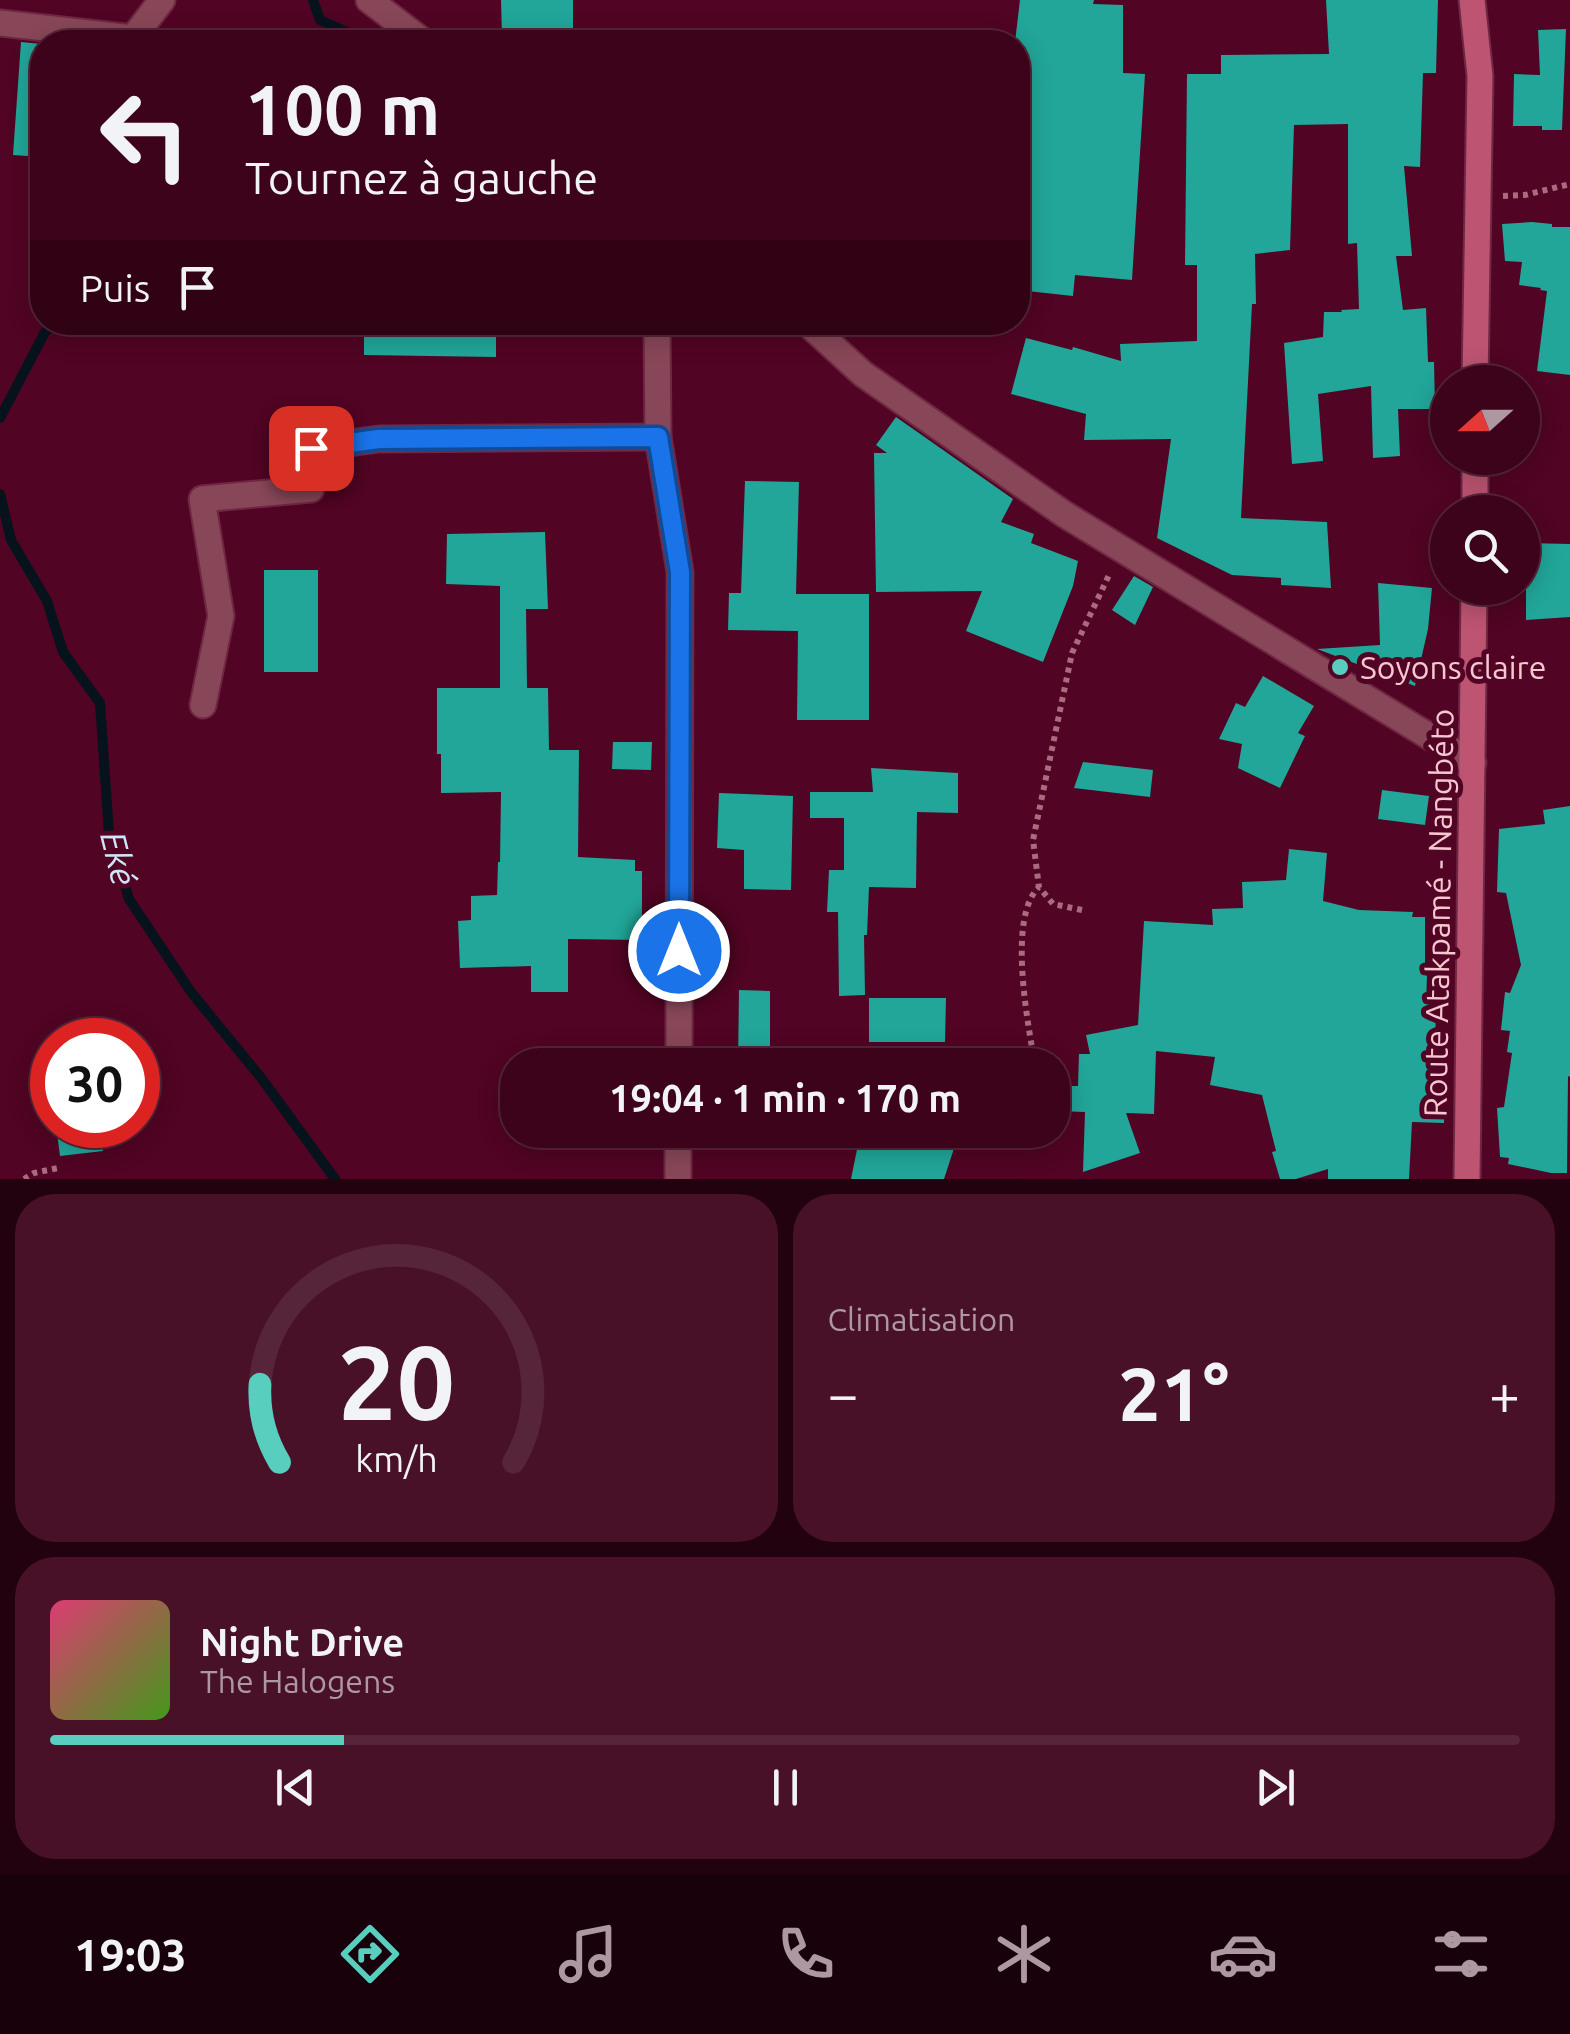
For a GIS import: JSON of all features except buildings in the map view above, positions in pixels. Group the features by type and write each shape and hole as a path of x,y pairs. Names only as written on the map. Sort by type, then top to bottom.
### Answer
{"main road":[{"path":"1472,0 1480,76 1476,365"},
{"name":"Route Atakpamé - Nangbéto","path":"1467,1179 1474,605"}],"street":[{"path":"139,30 162,0"},
{"path":"369,0 408,30"},
{"path":"0,23 62,30"},
{"path":"657,335 658,437 680,572 679,1048"},
{"path":"820,335 863,374 1064,514 1473,763"},
{"path":"203,704 221,616 202,499 311,489 311,448 362,441 658,437"},
{"path":"678,1148 678,1179"}],"path":[{"path":"1477,197 1525,195 1570,184"},
{"path":"1082,910 1053,904 1039,887 1034,840 1072,653 1121,549"},
{"path":"1033,1048 1022,976 1023,937 1029,896 1039,887"},
{"path":"24,1179 58,1168"}],"waterway":[{"name":"Eké","path":"313,0 320,20 342,30"},
{"name":"Eké","path":"0,418 43,335"},
{"name":"Eké","path":"0,494 11,540 47,601 63,652 100,703 109,834 129,899 191,992 262,1079 335,1179"}],"place":[{"name":"Soyons claire","path":"1340,667"}],"route":[{"path":"311,448 379,439 658,437 680,572 679,951"}]}
